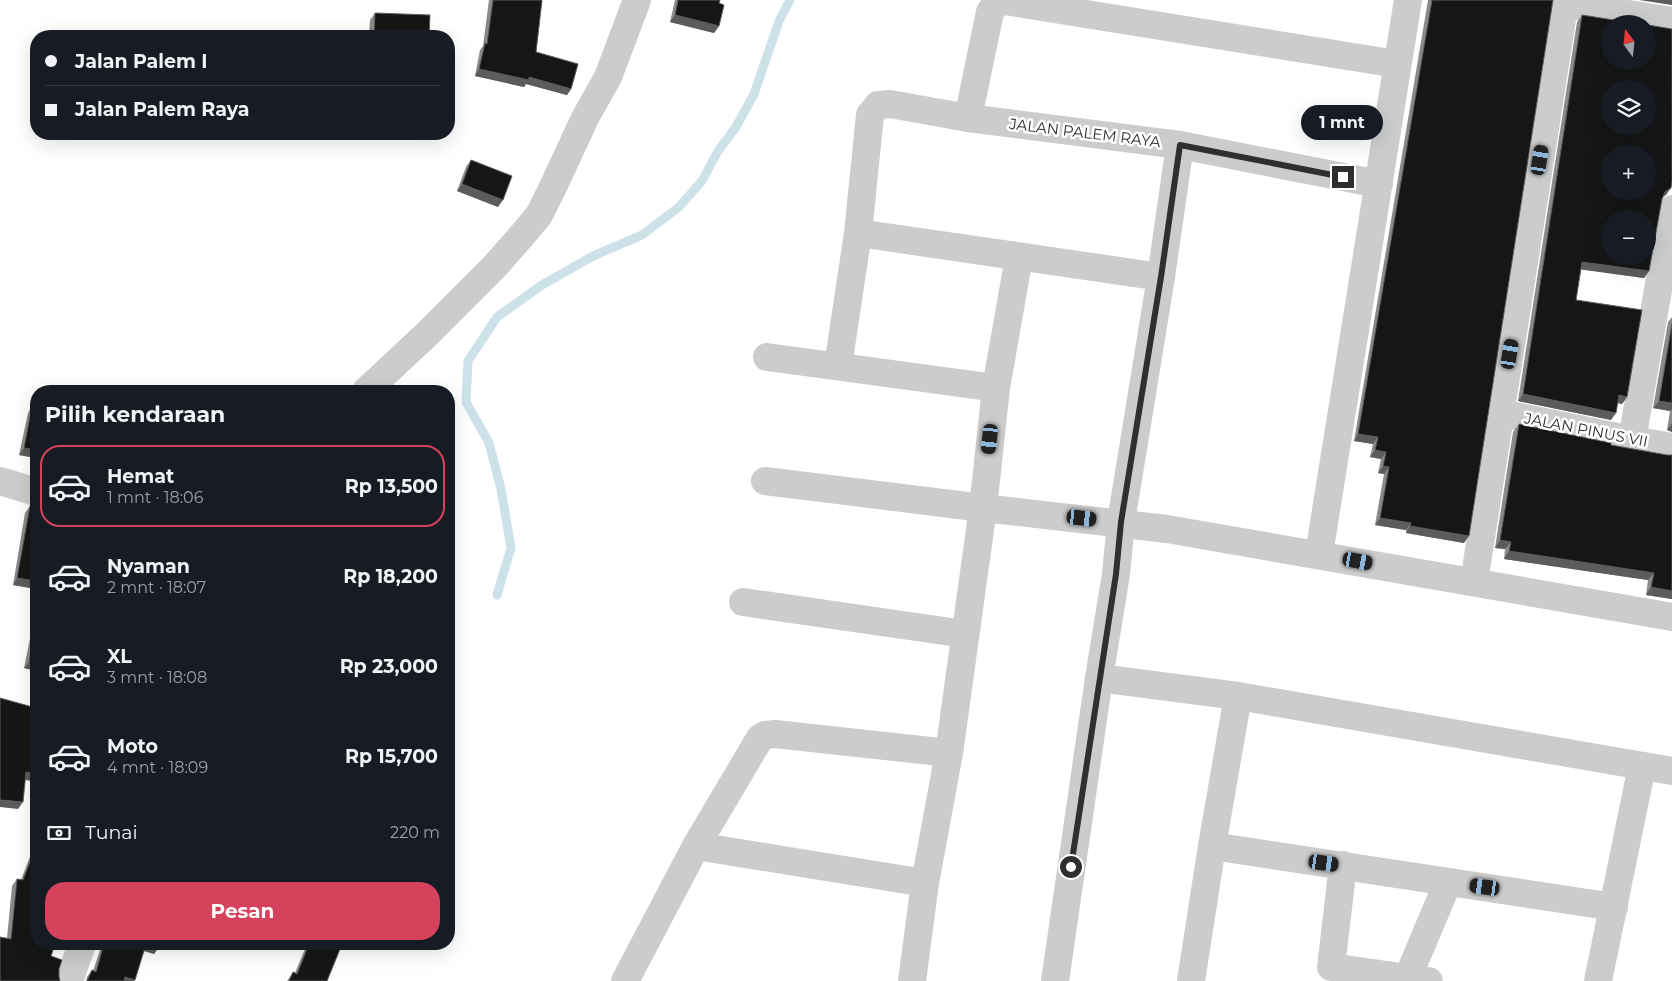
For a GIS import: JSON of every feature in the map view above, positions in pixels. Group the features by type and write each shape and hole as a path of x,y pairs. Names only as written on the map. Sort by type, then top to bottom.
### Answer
{"street":[{"path":"372,385 495,266 538,215 585,118 608,77 637,0"},
{"path":"1319,554 1408,0"},
{"path":"968,118 990,12 996,4 1005,1 1397,64"},
{"path":"1474,582 1565,2 1672,21"},
{"name":"JALAN PALEM RAYA","path":"858,233 870,115 878,106 890,104 968,118 1180,145 1379,184"},
{"path":"1055,981 1116,574 1121,522 1161,277 1180,145"},
{"path":"1632,440 1664,298 1672,209"},
{"path":"838,366 858,233 1161,277"},
{"path":"912,981 925,884 949,753 983,508 996,388 1019,256"},
{"path":"767,357 996,388"},
{"name":"JALAN PINUS VII","path":"1500,412 1672,447"},
{"path":"0,480 30,490"},
{"path":"764,481 983,508 1121,522 1319,554 1672,617"},
{"path":"743,602 965,634"},
{"path":"1099,678 1238,696 1672,771"},
{"path":"1191,981 1238,696"},
{"path":"632,980 696,846 760,738 765,735 775,734 949,753"},
{"path":"1598,981 1642,766"},
{"path":"696,846 925,884"},
{"path":"1212,846 1614,907"},
{"path":"1343,865 1329,974 1419,979 1448,882"},
{"path":"69,981 80,950"}],"building":[{"path":"493,0 542,0 536,52 578,64 571,89 529,77 529,80 479,69 485,43 487,44"},
{"path":"678,0 720,0 719,3 724,5 719,26 675,15"},
{"path":"1432,0 1553,0 1469,536 1410,526 1411,523 1380,518 1389,467 1383,466 1386,452 1375,450 1378,437 1358,434"},
{"path":"375,13 430,15 429,30 374,30"},
{"path":"1582,15 1601,18 1601,70 1656,70 1656,26 1672,29 1672,181 1671,188 1665,192 1662,199 1656,232 1656,210 1601,210 1601,265 1582,262 1576,300 1642,310 1627,397 1619,395 1616,413 1523,394"},
{"path":"471,160 512,176 503,200 462,184"},
{"path":"1604,265 1650,265 1649,271"},
{"path":"1672,323 1672,403 1659,401"},
{"path":"30,416 30,449 24,448"},
{"path":"1519,424 1611,443 1611,445 1672,455 1672,591 1651,587 1654,573 1509,551 1511,542 1500,540"},
{"path":"30,506 30,580 17,578"},
{"path":"0,698 30,706 30,773 26,772 23,802 0,800"},
{"path":"30,862 30,950 53,950 51,956 62,960 59,969 60,981 0,981 0,937 11,939 17,879 23,880"},
{"path":"102,950 144,950 135,980 125,977 124,981 87,981 92,970 96,972"},
{"path":"307,950 340,950 327,981 289,981 293,972 297,974"}],"waterway":[{"path":"497,595 511,548 501,489 489,443 466,402 468,361 497,317 542,285 593,256 642,235 679,207 702,181 718,151 736,127 754,94 779,21 790,0"}],"route":[{"path":"1071,867 1116,574 1121,522 1161,277 1180,145 1343,177"}]}
